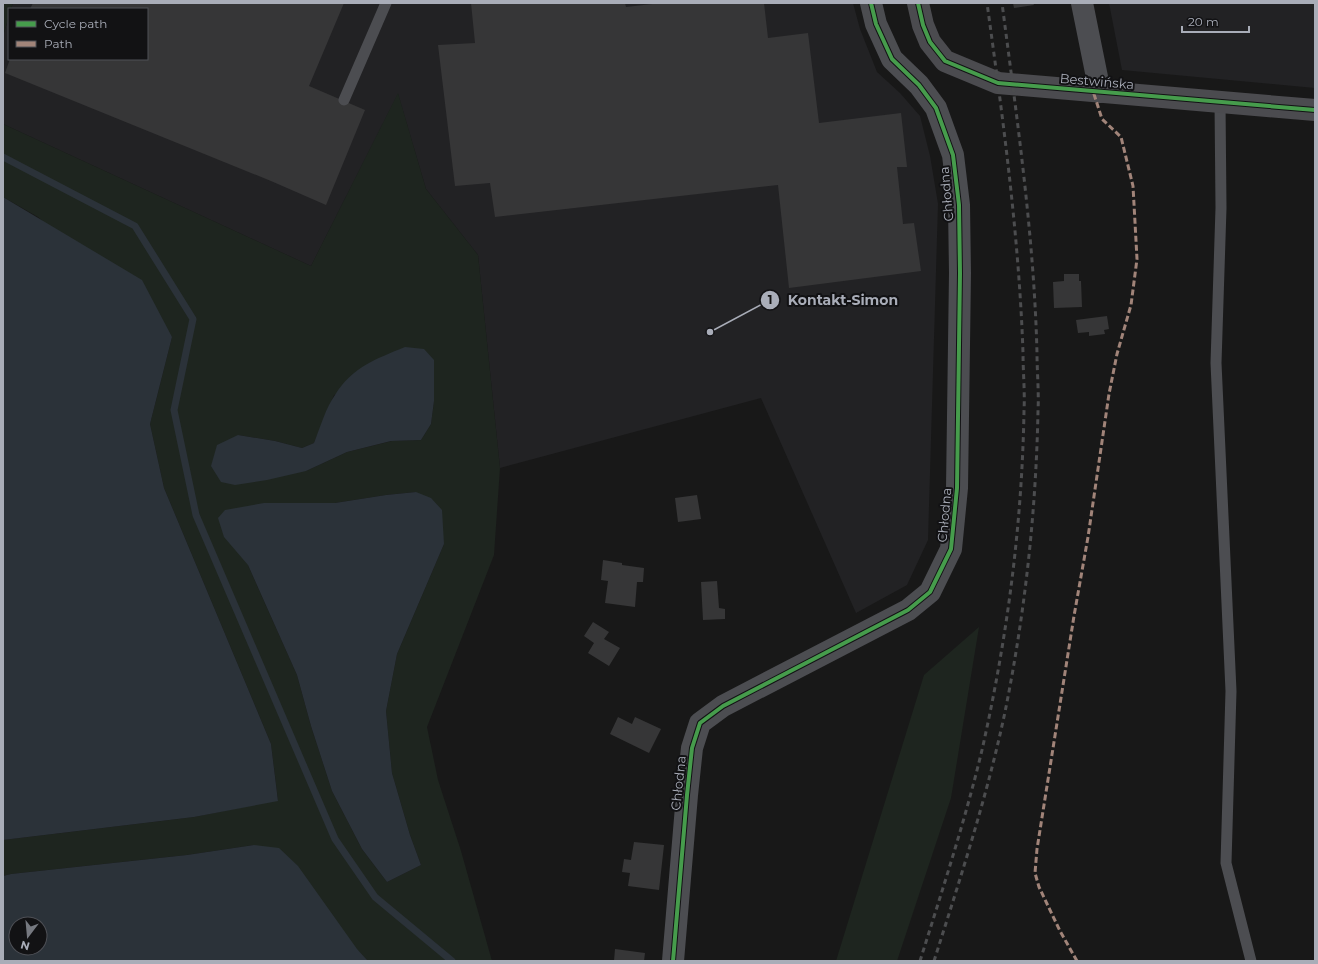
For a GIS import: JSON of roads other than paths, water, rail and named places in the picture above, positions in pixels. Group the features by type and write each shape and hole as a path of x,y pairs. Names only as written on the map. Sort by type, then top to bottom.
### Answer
{"street":[{"name":"Chłodna","path":"673,961 692,748 700,724 723,706 908,610 930,592 951,549 957,488 960,273 959,205 953,155 936,108 919,85 892,59 876,24 871,3"},
{"name":"Bestwińska","path":"918,3 923,26 930,42 945,61 998,83 1315,110"},
{"path":"1082,3 1100,92"}],"lane":[{"path":"344,100 386,3"},
{"path":"1220,102 1221,208 1216,363 1231,691 1226,863 1251,961"}],"waterway":[{"path":"3,157 135,226 193,319 174,410 196,515 335,839 375,897 452,961"}],"railway":[{"path":"920,961 961,830 982,750 1006,624 1012,582 1020,497 1024,404 1021,309 1010,178 987,3"},
{"path":"934,961 981,807 1005,712 1024,600 1035,487 1038,397 1035,309 1029,221 1002,3"}],"place":[{"name":"Kontakt-Simon","path":"710,332"}]}
